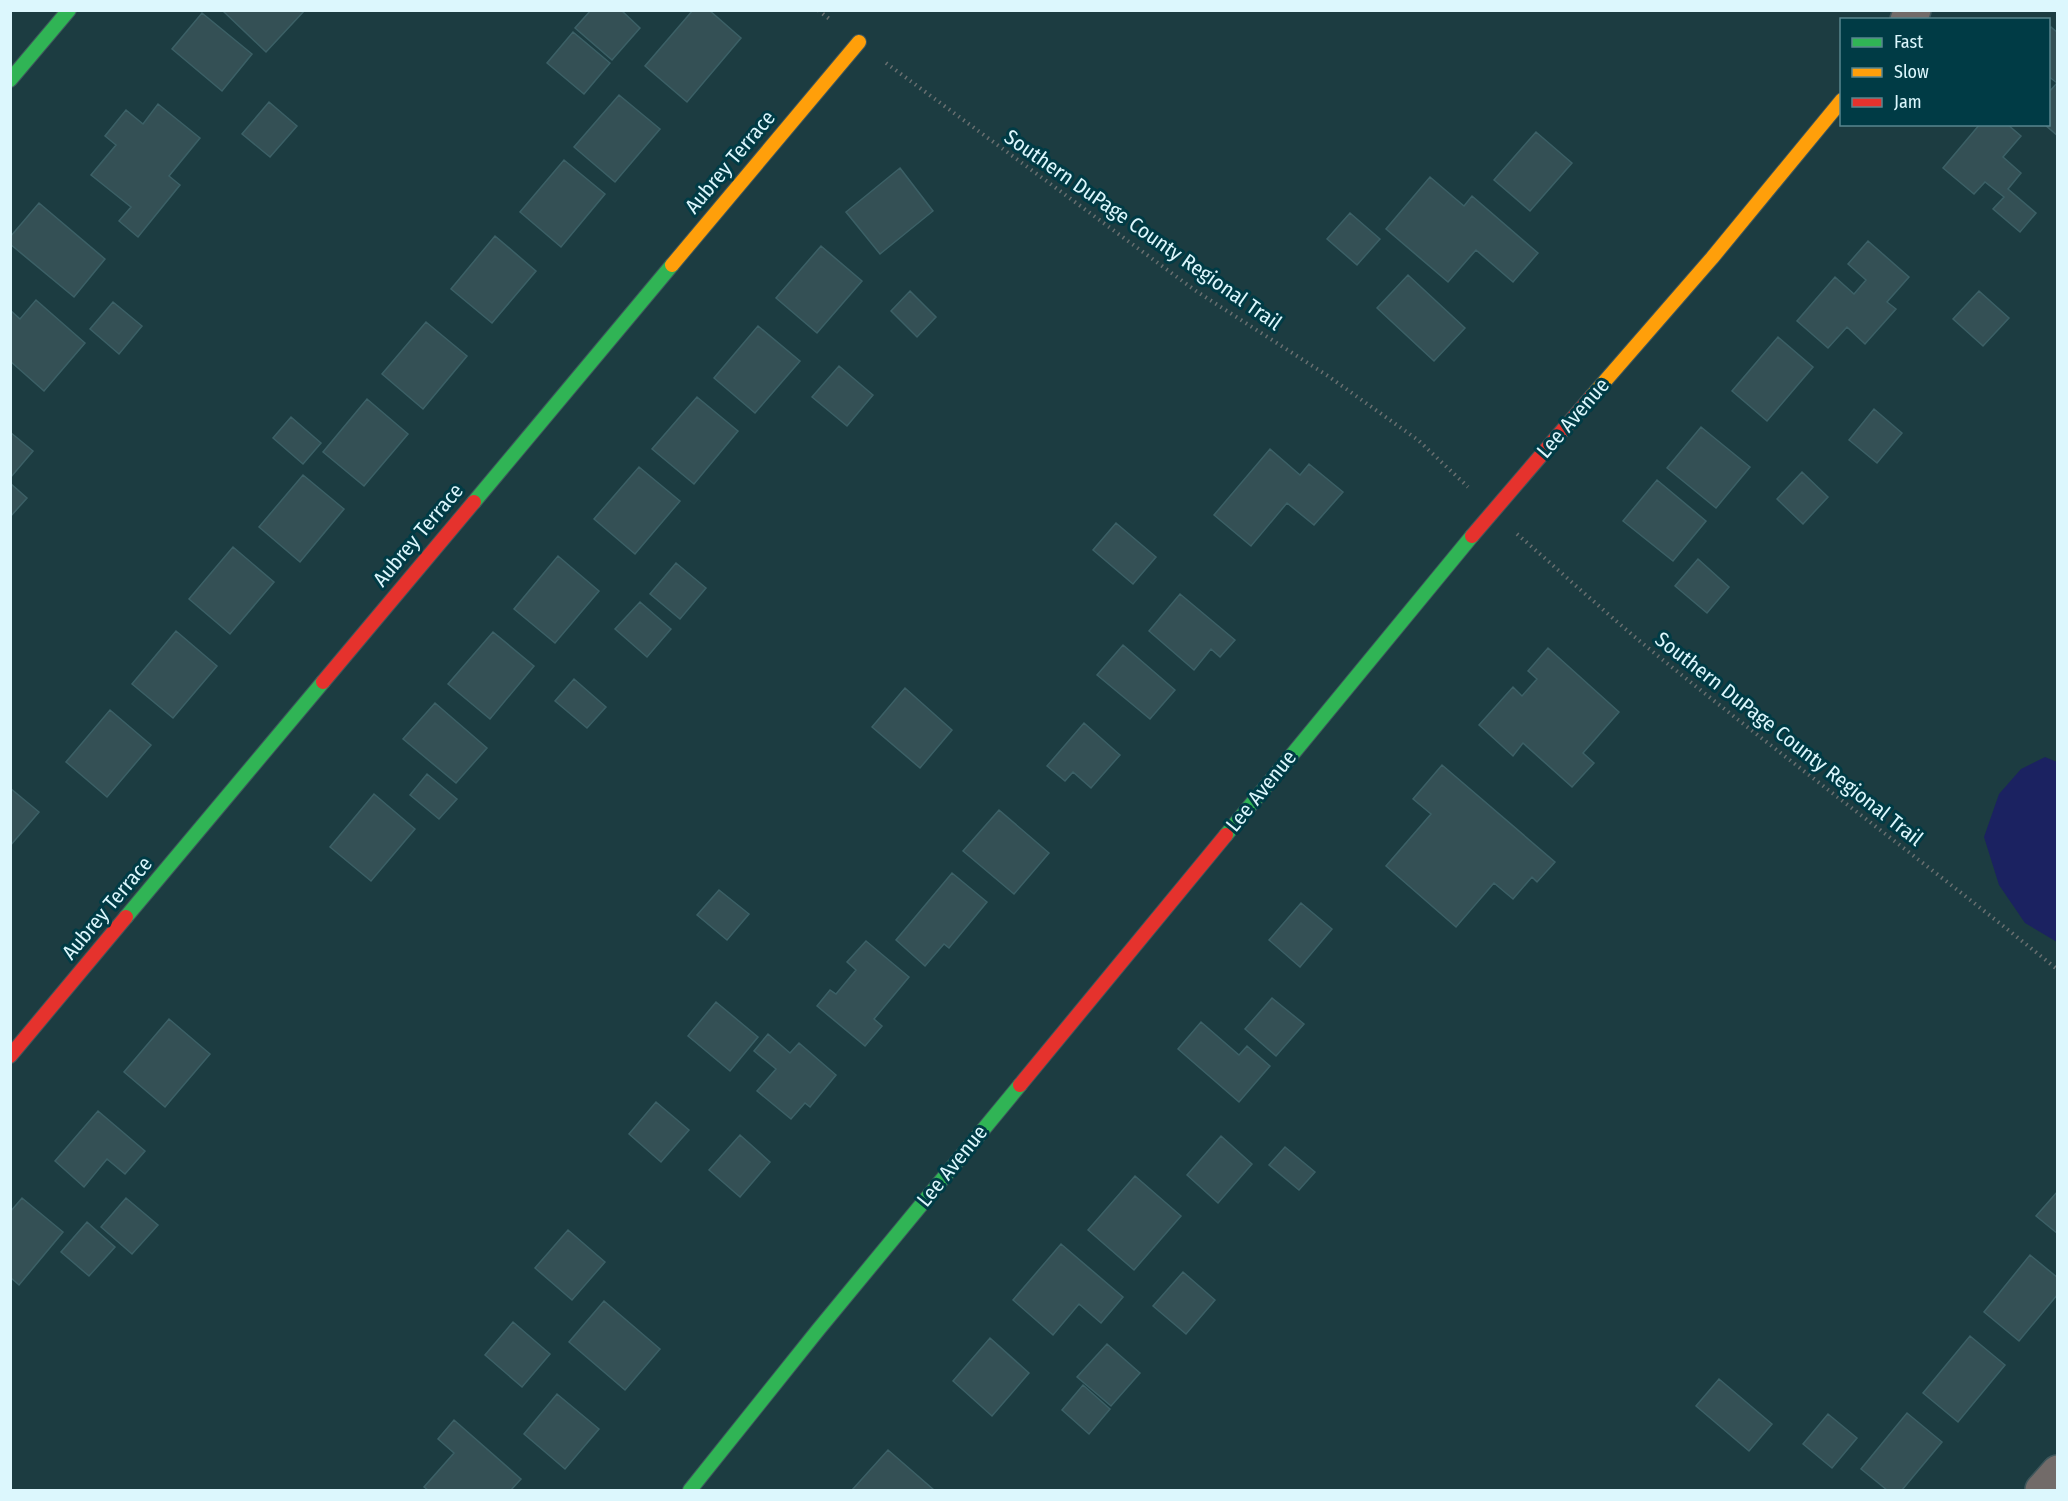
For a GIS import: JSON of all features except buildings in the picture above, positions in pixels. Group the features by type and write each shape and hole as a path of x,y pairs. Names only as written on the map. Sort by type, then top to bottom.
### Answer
{"street":[{"path":"10,80 69,10"},
{"name":"Aubrey Terrace","path":"10,1056 859,42"},
{"name":"Lee Avenue","path":"690,1491 818,1330 1485,519 1712,258 1840,102"},
{"path":"2042,1491 2058,1472"}],"path":[{"name":"Southern DuPage County Regional Trail","path":"818,10 897,72 1196,291 1328,376 1418,440 1470,489"},
{"name":"Southern DuPage County Regional Trail","path":"1516,533 1666,663 1840,801 1968,897 2058,970"}],"shaded area":[{"path":"2045,757 2057,762 2057,942 2025,923 1999,885 1984,837 1999,794 2021,769"}],"traffic: fast":[{"path":"10,80 69,10"},
{"path":"474,502 672,265"},
{"path":"1226,835 1472,536"},
{"path":"126,917 323,682"},
{"path":"690,1490 818,1330 1020,1085"}],"traffic: slow":[{"path":"672,265 859,42"},
{"path":"1592,396 1712,258 1840,102"}],"traffic: jam":[{"path":"1472,536 1592,396"},
{"path":"323,682 474,502"},
{"path":"1020,1085 1226,835"},
{"path":"10,1056 126,917"}]}
